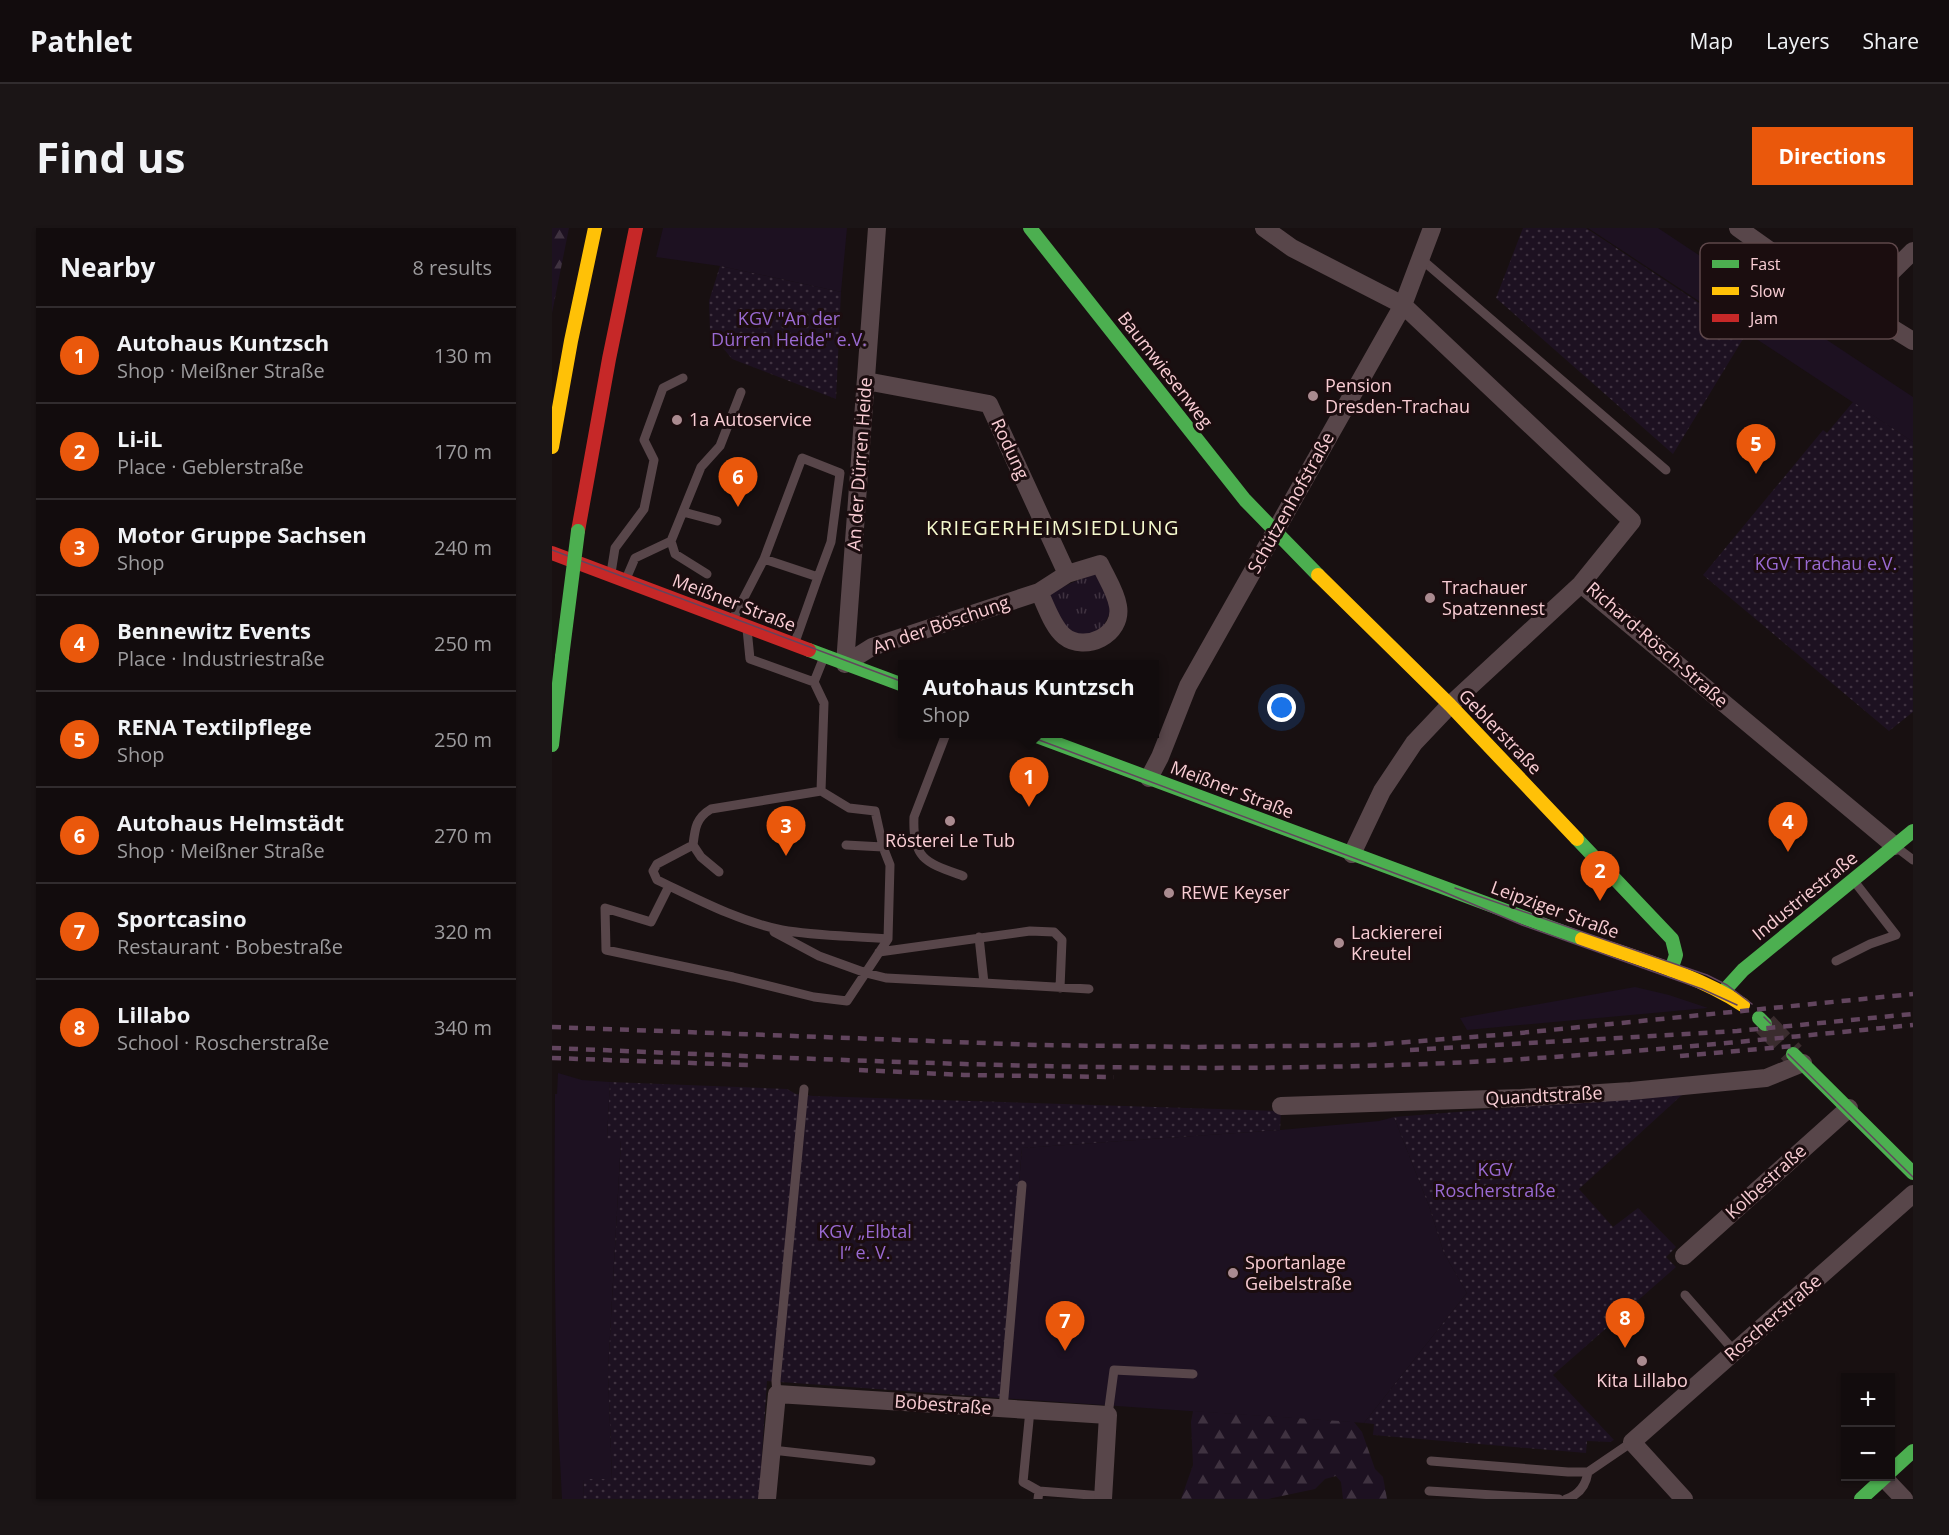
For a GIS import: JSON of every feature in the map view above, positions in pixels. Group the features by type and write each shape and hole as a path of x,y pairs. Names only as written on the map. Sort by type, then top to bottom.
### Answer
{"main road":[{"path":"552,447 595,228"},
{"path":"552,745 578,531 609,359 636,228"},
{"name":"Baumwiesenweg","path":"1030,228 1245,500 1274,532"},
{"name":"Geblerstraße","path":"1274,532 1450,705 1672,939 1676,948 1676,959 1671,970"},
{"name":"Meißner Straße","path":"552,554 898,683"},
{"name":"Meißner Straße","path":"1042,738 1352,854"},
{"name":"Industriestraße","path":"1723,992 1743,970 1913,831"},
{"name":"Leipziger Straße","path":"1352,854 1671,970 1723,992 1743,1005"},
{"path":"1798,1058 1913,1173"},
{"path":"1895,1468 1913,1451"},
{"path":"1861,1499 1881,1481"}],"street":[{"name":"An der Dürren Heide","path":"845,664 877,228"},
{"path":"1264,228 1292,248 1403,304"},
{"name":"Schützenhofstraße","path":"1149,778 1160,757 1188,686 1403,304 1432,228"},
{"path":"1738,228 1759,243"},
{"path":"1898,266 1913,251"},
{"name":"Richard-Rösch-Straße","path":"1403,304 1632,521 1581,584 1895,846"},
{"path":"1898,331 1913,341"},
{"name":"Rodung","path":"866,381 989,404 1067,574"},
{"name":"An der Böschung","path":"845,664 872,647 1039,591 1067,574 1100,564 1119,607 1118,618 1106,636 1089,642 1070,640 1062,634 1039,591"},
{"path":"1352,854 1382,791 1414,743 1450,705 1581,584"},
{"name":"Quandtstraße","path":"1281,1106 1521,1098 1631,1091 1766,1078 1798,1058"},
{"name":"Kolbestraße","path":"1684,1256 1849,1108"},
{"name":"Roscherstraße","path":"1632,1442 1913,1194"},
{"path":"767,1499 777,1394"},
{"name":"Bobestraße","path":"777,1394 1108,1415"},
{"path":"1103,1498 1108,1415"},
{"path":"1632,1442 1684,1499"},
{"path":"1891,1481 1904,1499"}],"lane":[{"path":"1420,258 1666,470"},
{"path":"611,576 615,548 644,509 654,460 644,440 663,388 683,378"},
{"path":"707,574 675,554 671,541 701,467 720,446 741,392"},
{"path":"732,621 764,559 802,458 840,472 831,542 794,645"},
{"path":"683,512 717,520"},
{"path":"625,581 634,558 671,541"},
{"path":"764,559 818,577"},
{"path":"747,627 750,659 814,682 824,703 821,791"},
{"path":"814,682 825,656"},
{"path":"944,738 914,817 913,829 917,847 924,859 933,866 963,876"},
{"path":"669,886 651,921 605,908 606,950 814,997 847,1001 888,939 890,865 883,847 875,811 849,808 821,791 711,809 701,815 695,825 693,845 701,857 719,872"},
{"path":"693,845 657,864 653,871 657,880 704,903 763,926 819,956 886,978 1089,989"},
{"path":"846,845 883,847"},
{"path":"1895,846 1913,860"},
{"path":"1836,961 1870,944 1896,935 1853,880"},
{"path":"763,926 784,930 888,939"},
{"path":"879,952 1030,931 1054,932 1062,940 1060,988"},
{"path":"979,938 984,983"},
{"path":"777,1394 777,1371 804,1089"},
{"path":"1003,1409 1022,1185"},
{"path":"1686,1295 1735,1352"},
{"path":"1108,1415 1114,1370 1193,1374"},
{"path":"1030,1410 1023,1482 1039,1495 1103,1498"},
{"path":"1431,1461 1588,1472 1632,1442"},
{"path":"772,1450 871,1461"},
{"path":"1566,1499 1577,1493 1587,1482 1588,1472"},
{"path":"1429,1491 1559,1499"}],"green space":[{"path":"552,228 569,228 552,313"},
{"path":"663,228 847,228 841,292 720,266 656,257"},
{"path":"1523,228 1586,228 1700,304 1700,339 1743,339 1673,454 1496,298"},
{"path":"1588,228 1658,228 1700,256 1700,302"},
{"name":"KGV \"An der Dürren Heide\" e.V.","path":"720,266 841,292 836,399 732,359 710,332 709,301"},
{"path":"1757,339 1825,339 1913,397 1913,442"},
{"name":"KGV Trachau e.V.","path":"1853,402 1913,442 1913,712 1889,731 1703,575 1823,430 1827,433"},
{"path":"1096,572 1108,594 1110,613 1103,627 1089,637 1075,637 1060,623 1047,594"},
{"path":"1635,987 1708,1008 1467,1030 1460,1018"},
{"path":"558,1073 582,1080 610,1082 607,1139 621,1140 608,1372 612,1480 584,1479 583,1499 562,1499 555,1296 555,1094 557,1094"},
{"name":"KGV „Elbtal I“ e. V.","path":"610,1082 787,1089 796,1094 813,1096 1281,1111 1280,1130 1022,1148 1000,1398 767,1381 759,1499 583,1499 584,1479 612,1479 608,1372 621,1141 607,1140"},
{"name":"KGV Roscherstraße","path":"1683,1094 1579,1189 1613,1227 1638,1208 1676,1247 1666,1257 1676,1267 1553,1375 1614,1440 1610,1442 1587,1441 1586,1453 1373,1435 1374,1424 1364,1423 1467,1293 1444,1253 1429,1206 1394,1117"},
{"name":"Sportanlage Geibelstraße","path":"1394,1117 1429,1206 1444,1253 1467,1293 1364,1423 1000,1398 1022,1148 1280,1130 1379,1121"},
{"path":"1193,1411 1354,1422 1362,1432 1375,1469 1383,1477 1387,1499 1343,1499 1341,1482 1336,1476 1325,1479 1315,1489 1268,1499 1181,1499 1193,1465 1191,1422"}],"tunnel":[{"path":"1765,1024 1793,1054"}],"tram line":[{"path":"552,550 898,680"},
{"path":"1034,738 1437,889 1522,925 1702,989 1737,1005"},
{"path":"1455,888 1707,975 1727,985 1752,1004"},
{"path":"1764,1017 1771,1024"},
{"path":"1788,1054 1913,1177"}],"railway":[{"path":"552,1027 1037,1045 1193,1047 1369,1045 1510,1034 1913,994"},
{"path":"1410,1050 1737,1031 1913,1014"},
{"path":"552,1048 1057,1066 1259,1068 1429,1064 1568,1056 1913,1025"},
{"path":"1680,1056 1794,1046"},
{"path":"552,1058 748,1065"},
{"path":"859,1070 964,1075 1114,1077"}],"traffic: fast":[{"path":"1030,228 1245,500 1318,575"},
{"path":"562,657 578,531"},
{"path":"809,650 898,683"},
{"path":"552,745 562,657"},
{"path":"1042,738 1582,939"},
{"path":"1723,992 1743,970 1913,831"},
{"path":"1577,839 1672,939 1676,955 1671,970"},
{"path":"1759,1018 1765,1024"},
{"path":"1793,1054 1913,1173"},
{"path":"1895,1467 1913,1451"},
{"path":"1861,1499 1881,1481"}],"traffic: slow":[{"path":"552,447 595,228"},
{"path":"1318,575 1450,705 1577,839"},
{"path":"1582,939 1705,984 1743,1005"}],"traffic: jam":[{"path":"578,531 609,359 636,228"},
{"path":"552,553 809,650"}],"place":[{"name":"Pension Dresden-Trachau","path":"1313,396"},
{"name":"1a Autoservice","path":"677,420"},
{"name":"RENA Textilpflege","path":"1756,474"},
{"name":"Autohaus Helmstädt","path":"738,507"},
{"name":"Trachauer Spatzennest","path":"1430,598"},
{"name":"Autohaus Kuntzsch","path":"1029,807"},
{"name":"Rösterei Le Tub","path":"950,821"},
{"name":"Bennewitz Events","path":"1788,852"},
{"name":"Motor Gruppe Sachsen","path":"786,856"},
{"name":"REWE Keyser","path":"1169,893"},
{"name":"Li-iL","path":"1600,901"},
{"name":"Lackiererei Kreutel","path":"1339,943"},
{"name":"Sportanlage Geibelstraße","path":"1233,1273"},
{"name":"Lillabo","path":"1625,1348"},
{"name":"Sportcasino","path":"1065,1351"},
{"name":"Kita Lillabo","path":"1642,1361"}],"district":[{"name":"KRIEGERHEIMSIEDLUNG","path":"1053,528"}]}
